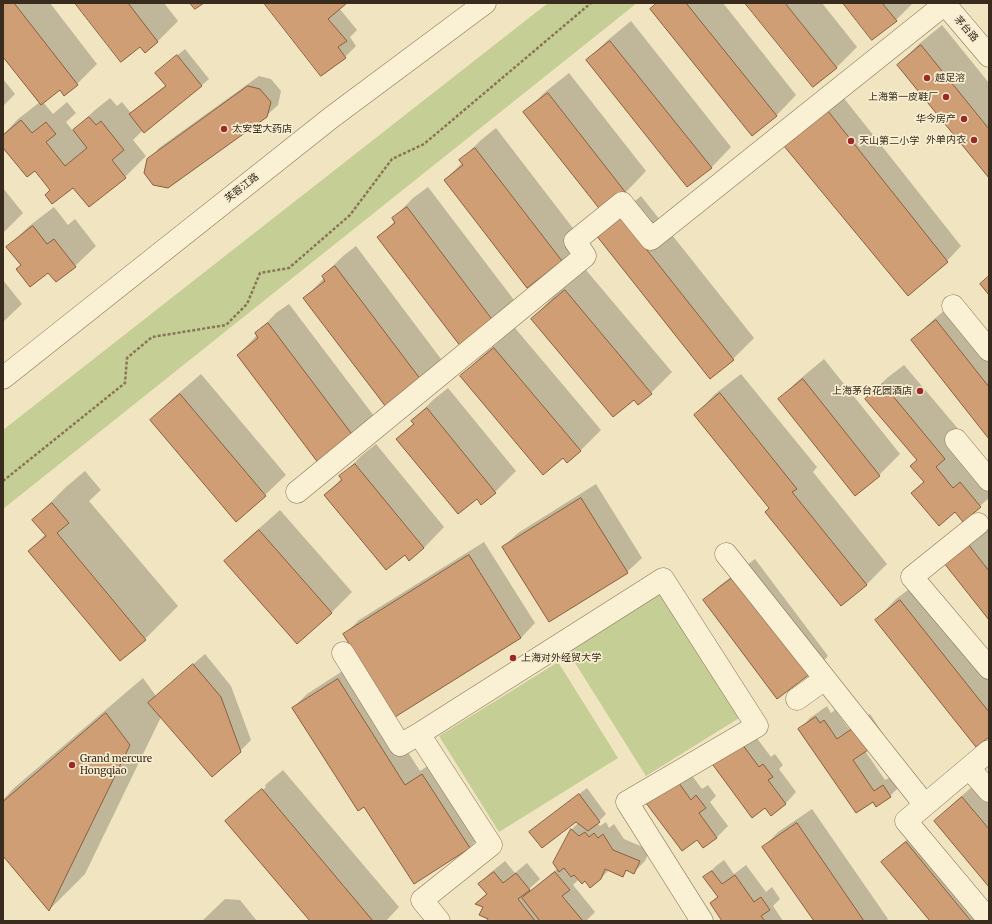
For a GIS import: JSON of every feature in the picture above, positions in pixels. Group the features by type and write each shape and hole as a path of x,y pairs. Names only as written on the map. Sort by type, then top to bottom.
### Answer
{"street":[{"name":"芙蓉江路","path":"3,378 332,117 485,3"},
{"name":"茅台路","path":"944,4 989,56"},
{"path":"297,492 585,256 575,241 622,203 651,240 944,4"},
{"path":"953,306 989,350"},
{"path":"956,440 989,480"},
{"path":"985,525 912,577 989,668"},
{"path":"726,554 925,805"},
{"path":"343,653 400,745 663,579 757,726 627,802 696,919"},
{"path":"797,699 825,679"},
{"path":"419,734 491,845 422,900 439,921"},
{"path":"989,751 906,821 989,920"},
{"path":"969,768 989,791"}],"path":[{"path":"3,481 125,382 127,358 152,337 226,325 247,304 260,273 289,268 350,215 392,159 424,144 591,3"}],"green space":[{"path":"548,3 637,3 3,509 3,430"},
{"path":"665,588 744,715 646,776 567,650"},
{"path":"558,662 618,758 499,832 439,736"}],"building":[{"path":"3,3 14,3 78,85 64,96 60,90 41,105 3,57"},
{"path":"75,3 128,3 158,42 145,53 140,47 121,62"},
{"path":"190,3 204,3 195,9"},
{"path":"264,3 347,3 328,19 347,41 338,47 346,58 321,76"},
{"path":"657,3 686,3 777,116 752,136 650,9"},
{"path":"745,3 785,3 837,68 813,87"},
{"path":"843,3 882,3 897,21 872,40"},
{"path":"610,41 712,168 687,187 586,60"},
{"path":"921,45 989,129 989,178 897,65"},
{"path":"177,55 202,86 144,133 129,114 166,86 155,73"},
{"path":"248,86 260,89 271,102 267,117 168,188 153,185 144,173 147,159"},
{"path":"548,93 626,193 602,212 523,112"},
{"path":"828,111 948,262 908,296 784,146"},
{"path":"89,117 96,125 101,121 124,150 112,160 126,178 89,207 73,188 52,204 45,195 50,190 35,171 27,177 3,148 3,135 21,120 32,133 46,122 56,134 46,142 65,166 87,148 73,130"},
{"path":"475,148 562,261 527,288 444,180 463,165 459,160"},
{"path":"407,207 494,322 461,347 377,237 395,223 392,218"},
{"path":"620,216 734,360 710,379 596,235"},
{"path":"33,226 47,244 54,239 76,267 56,282 48,273 30,287 16,269 21,265 6,247"},
{"path":"335,266 421,380 386,407 303,298 325,281 322,276"},
{"path":"989,276 989,295 980,284"},
{"path":"565,290 652,394 638,405 634,400 613,417 531,319"},
{"path":"936,320 989,387 989,439 911,340"},
{"path":"268,323 354,437 319,464 237,355 258,338 255,333"},
{"path":"494,348 581,451 567,463 563,458 543,475 460,376"},
{"path":"803,379 880,476 855,496 778,399"},
{"path":"883,384 945,459 936,467 953,488 960,482 981,507 963,522 955,512 939,526 911,493 924,482 910,466 917,460 865,399"},
{"path":"720,393 797,489 792,492 867,585 841,606 765,512 769,508 694,415"},
{"path":"180,394 266,496 236,522 150,420"},
{"path":"427,408 496,493 481,505 477,499 458,514 396,439 414,424 411,421"},
{"path":"355,464 424,548 409,561 405,555 386,570 324,495 342,480 339,476"},
{"path":"581,498 628,573 549,622 502,547"},
{"path":"52,503 69,523 57,533 146,640 120,661 28,551 46,536 32,520"},
{"path":"259,530 332,613 297,644 224,561"},
{"path":"968,544 989,571 989,620 944,563"},
{"path":"469,555 521,638 395,717 343,634"},
{"path":"740,572 814,671 777,699 703,600"},
{"path":"900,600 989,712 989,737 976,747 875,620"},
{"path":"193,664 221,697 241,752 212,777 148,703"},
{"path":"338,679 405,785 422,774 470,848 414,884 364,807 358,811 292,708"},
{"path":"106,713 130,745 49,911 3,856 3,802"},
{"path":"816,717 820,723 824,720 837,739 859,724 874,746 853,760 874,791 883,785 891,797 876,807 873,802 856,813 798,729"},
{"path":"742,744 759,767 763,764 773,777 768,780 786,804 771,816 765,808 752,818 713,765"},
{"path":"674,776 691,800 696,795 706,808 699,813 717,838 703,848 697,840 682,851 646,803"},
{"path":"262,789 373,921 310,921 225,821"},
{"path":"579,794 600,822 588,831 576,822 542,848 529,832"},
{"path":"962,797 989,829 989,887 934,821"},
{"path":"797,823 864,921 814,921 762,847"},
{"path":"571,829 579,836 585,832 589,837 594,833 598,838 603,834 613,850 640,861 634,874 626,870 623,877 605,869 601,879 590,888 585,881 582,884 574,875 571,877 564,868 559,872 553,863"},
{"path":"906,842 971,921 930,921 881,862"},
{"path":"712,871 722,884 735,875 754,902 761,897 770,910 761,916 765,921 722,921 710,903 718,897 703,877"},
{"path":"494,872 503,883 516,873 530,890 518,899 535,921 487,921 488,919 479,915 483,907 475,904 487,894 478,884"},
{"path":"555,872 570,890 562,896 583,921 540,921 522,898"}],"place":[{"name":"越足溶","path":"927,78"},
{"name":"上海第一皮鞋厂","path":"946,97"},
{"name":"华今房产","path":"964,119"},
{"name":"太安堂大药店","path":"224,129"},
{"name":"外单内衣","path":"974,140"},
{"name":"天山第二小学","path":"851,141"},
{"name":"上海茅台花园酒店","path":"920,391"},
{"name":"上海对外经贸大学","path":"513,658"},
{"name":"Grand mercure Hongqiao","path":"72,765"}]}
